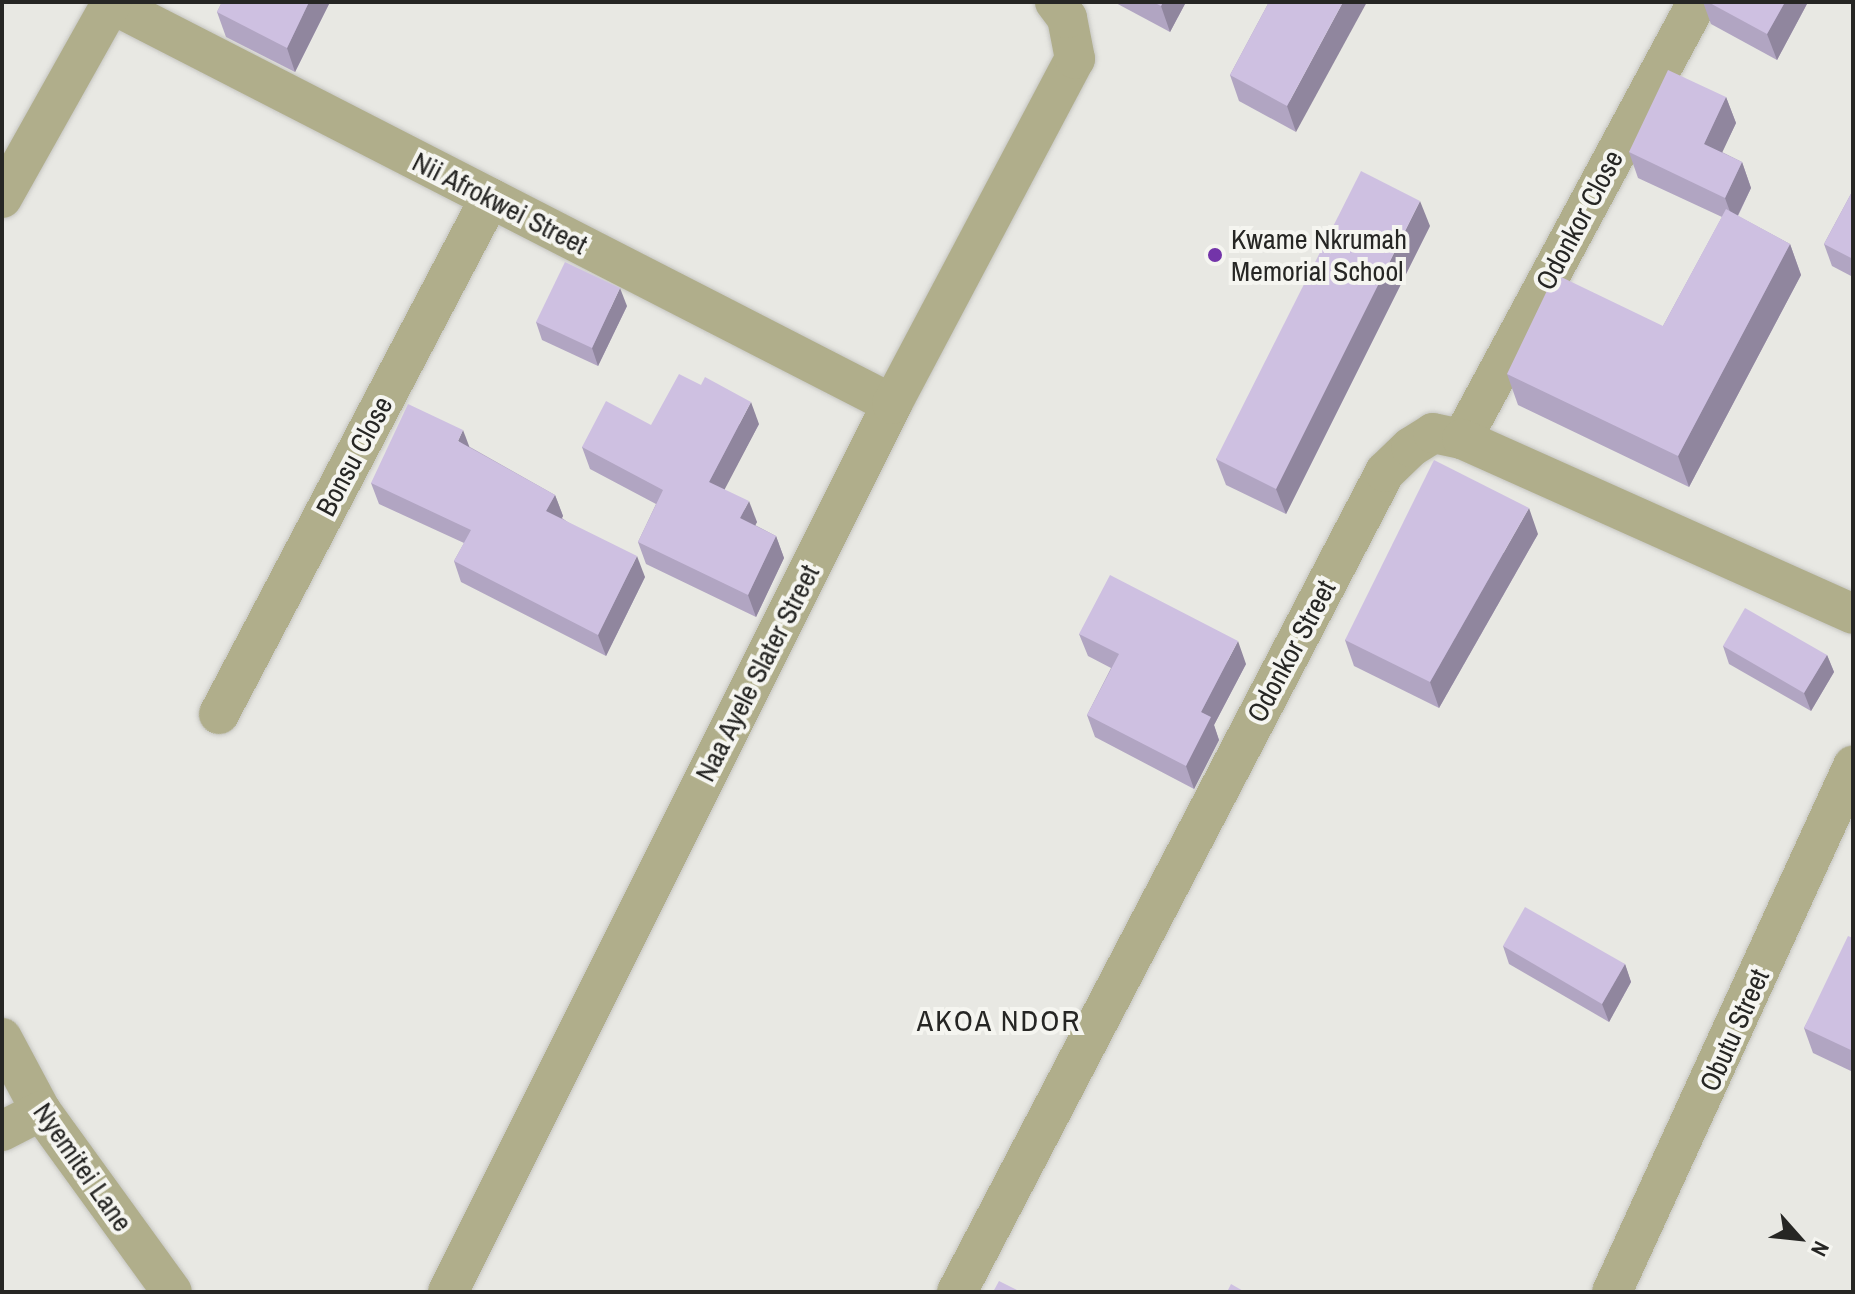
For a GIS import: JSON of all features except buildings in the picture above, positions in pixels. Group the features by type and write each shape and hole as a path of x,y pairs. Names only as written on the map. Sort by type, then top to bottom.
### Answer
{"street":[{"name":"Naa Ayele Slater Street","path":"448,1292 892,404 1075,59 1067,18 1055,2"},
{"name":"Odonkor Close","path":"1462,439 1697,2"},
{"path":"2,198 110,3"},
{"name":"Nii Afrokwei Street","path":"110,3 892,404"},
{"name":"Bonsu Close","path":"219,714 490,198"},
{"name":"Odonkor Street","path":"957,1292 1385,472 1433,433 1462,439 1853,614"},
{"name":"Obutu Street","path":"1612,1292 1853,766"},
{"name":"Nyemitei Lane","path":"2,1038 41,1111 172,1292"},
{"path":"2,1131 41,1111"}],"place":[{"name":"Kwame Nkrumah Memorial School","path":"1215,255"}],"district":[{"name":"AKOA NDOR","path":"999,1020"}]}
